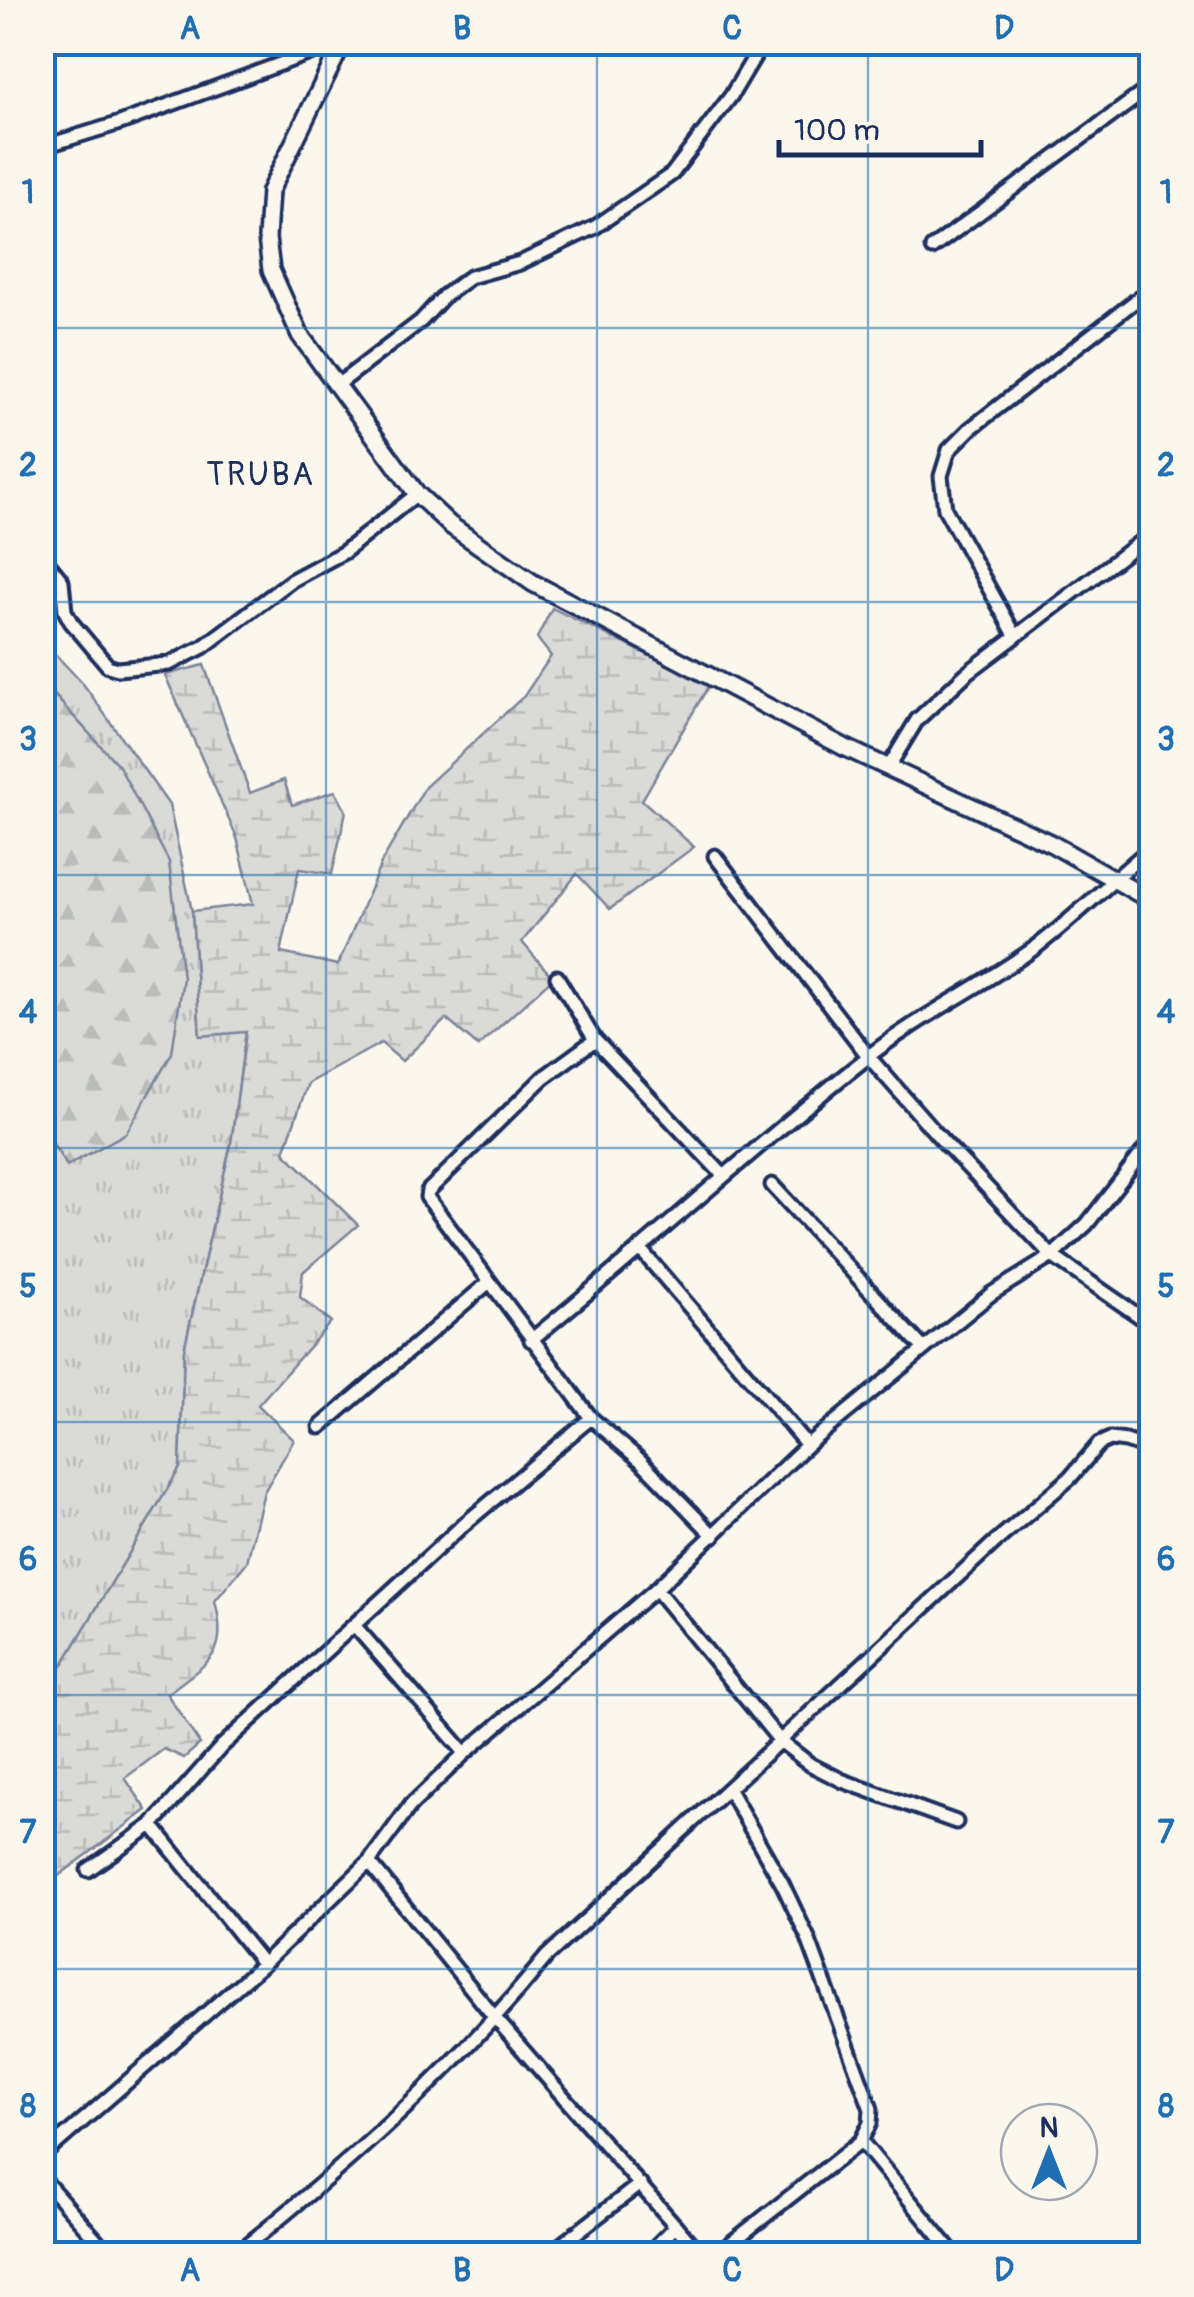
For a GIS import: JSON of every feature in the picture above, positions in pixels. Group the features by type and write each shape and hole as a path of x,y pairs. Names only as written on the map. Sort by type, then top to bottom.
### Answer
{"street":[{"path":"42,147 120,123 342,42"},
{"path":"342,42 270,191 266,215 271,270 300,335 417,494 450,525 533,582 888,768 993,814 1152,900"},
{"path":"336,386 470,278 520,263 594,227 672,174 764,42"},
{"path":"932,248 1152,86"},
{"path":"1015,635 944,509 942,476 949,450 970,428 1152,288"},
{"path":"42,556 62,581 70,622 108,666 118,669 169,664 203,647 292,580 344,552 417,494"},
{"path":"888,768 917,720 966,674 1152,533"},
{"path":"531,1340 868,1056 1034,949 1152,847"},
{"path":"714,856 868,1056 942,1140 1052,1256 1152,1326"},
{"path":"557,977 596,1040 723,1175"},
{"path":"596,1040 543,1078 428,1191 427,1197 591,1418 640,1460 714,1536"},
{"path":"42,2156 263,1964 369,1862 410,1806 465,1753 656,1589 808,1446 991,1294 1052,1256 1088,1224 1152,1140"},
{"path":"772,1185 924,1348"},
{"path":"641,1250 808,1446"},
{"path":"320,1427 488,1284"},
{"path":"88,1870 152,1826 222,1746 462,1526 591,1418"},
{"path":"236,2254 307,2197 412,2102 496,2019 546,1956 994,1542 1070,1478 1099,1444 1110,1439 1152,1450"},
{"path":"656,1589 780,1741 811,1765 843,1781 956,1822"},
{"path":"354,1624 465,1753"},
{"path":"718,2254 861,2141 870,2123 870,2109 808,1938 784,1885 729,1790"},
{"path":"152,1826 263,1964"},
{"path":"369,1862 496,2019 700,2254"},
{"path":"861,2141 954,2254"},
{"path":"42,2178 110,2254"},
{"path":"550,2254 640,2184"},
{"path":"648,2254 676,2226"}],"green space":[{"path":"552,608 709,685 642,800 694,847 610,909 577,874 522,942 553,978 478,1046 446,1019 402,1061 381,1043 308,1083 284,1152 358,1225 303,1272 300,1297 331,1322 258,1405 294,1440 264,1492 247,1562 215,1601 219,1620 217,1647 204,1665 167,1694 200,1744 184,1758 164,1749 125,1778 147,1810 49,1883 43,1916 43,1698 180,1468 184,1350 231,1144 246,1032 200,1036 192,911 253,904 237,838 165,675 204,665 250,793 284,780 292,805 335,791 346,811 332,874 299,869 281,953 338,965 382,861 425,787 524,696 551,656 537,638"},
{"path":"43,641 84,685 169,805 192,911 200,1035 246,1031 231,1144 184,1350 180,1468 43,1698 43,1128 67,1166 118,766 43,682"},
{"path":"42,682 119,766 169,862 183,978 172,1053 126,1133 67,1166 43,1128"}],"district":[{"name":"TRUBA","path":"261,474"}]}
